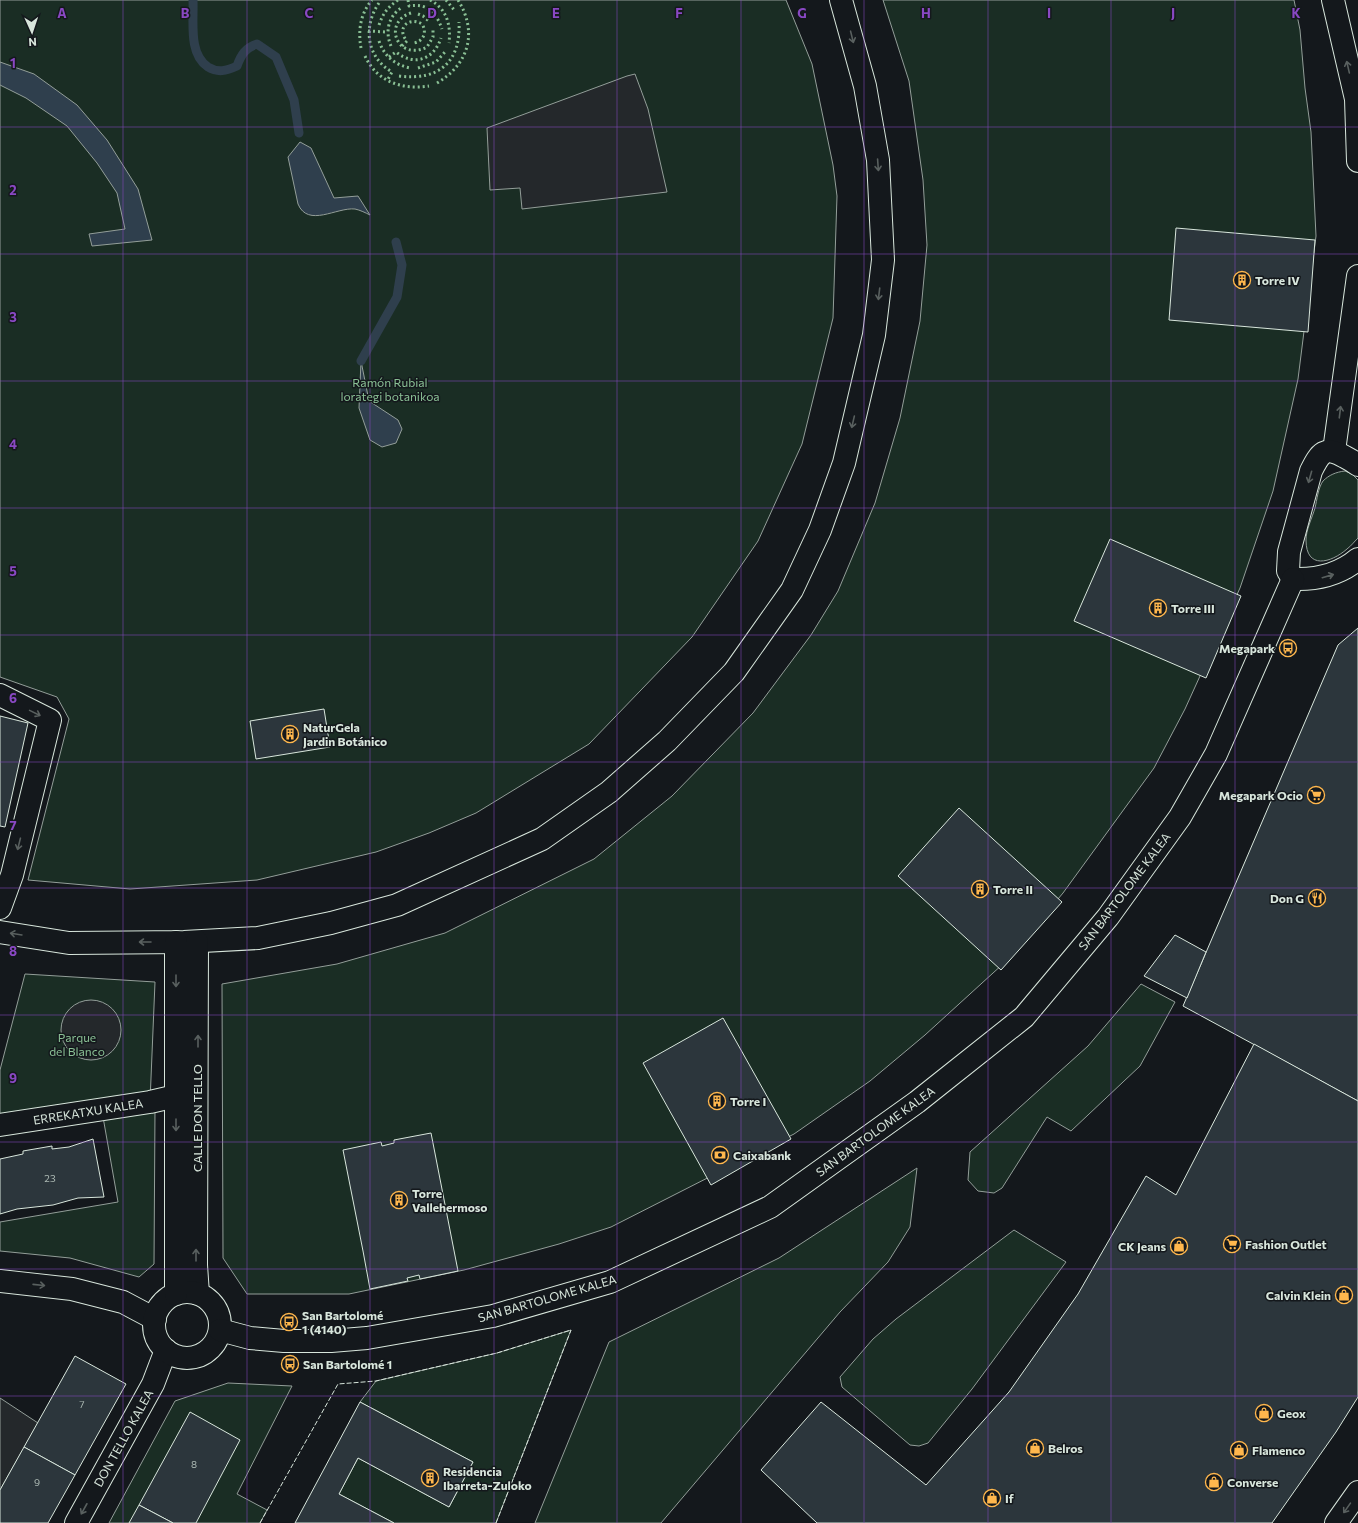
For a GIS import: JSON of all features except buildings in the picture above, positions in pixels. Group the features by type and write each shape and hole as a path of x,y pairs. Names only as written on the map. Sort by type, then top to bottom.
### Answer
{"street":[{"path":"0,932 69,943 186,942 258,938 331,923 397,905 542,839 609,792 667,741 734,672 792,590 820,530 844,463 874,334 883,260 878,160 865,86 841,0"},
{"path":"1333,0 1356,99 1358,161"},
{"path":"1334,451 1358,276"},
{"path":"1358,465 1334,451 1327,451 1316,460 1311,471 1289,552 1288,571 1293,579 1313,579 1342,571 1358,559"},
{"name":"SAN BARTOLOME KALEA","path":"220,1330 250,1338 284,1341 331,1341 367,1338 493,1316 610,1282 770,1207 918,1102 1024,1017 1108,917 1180,817 1216,754 1293,579"},
{"path":"0,695 50,720 6,871 0,908"},
{"name":"CALLE DON TELLO","path":"176,1294 176,1096 186,942"},
{"name":"CALLE DON TELLO","path":"186,942 198,1294"},
{"name":"ERREKATXU KALEA","path":"0,1126 150,1102 176,1096"},
{"path":"0,1281 72,1289 123,1302 154,1319"},
{"path":"187,1292 198,1294 208,1299 216,1307 220,1318 220,1330 217,1341 209,1350 199,1356 188,1358 176,1356 166,1350 158,1342 154,1330 154,1319 158,1308 166,1300 176,1294 187,1292"},
{"name":"DON TELLO KALEA","path":"76,1523 153,1384 166,1350"},
{"path":"1336,1523 1358,1492"}],"green space":[{"name":"Ramón Rubial lorategi botanikoa","path":"0,0 786,0 812,64 833,165 837,196 833,318 802,444 758,541 692,637 589,744 476,813 429,833 376,852 257,880 130,889 28,880 69,719 57,697 0,677"},
{"path":"883,0 1294,0 1300,30 1305,88 1311,132 1316,236 1298,379 1273,491 1240,588 1185,709 1154,768 1063,893 1004,963 925,1035 870,1081 794,1134 611,1227 559,1244 464,1270 349,1294 247,1294 223,1258 222,984 337,964 445,933 594,859 672,796 753,713 811,635 838,591 875,503 900,418 920,321 927,245 923,180 909,81"},
{"path":"1345,471 1352,474 1358,480 1358,538 1341,554 1334,558 1320,561 1315,560 1310,556 1307,550 1306,536 1320,487 1323,481 1328,477"},
{"name":"Parque del Blanco","path":"25,974 155,982 150,1102 0,1125 0,1070"},
{"path":"1141,984 1175,1002 1140,1066 1071,1131 1047,1117 1002,1188 994,1193 978,1191 968,1180 970,1152 1088,1046"},
{"path":"155,1109 154,1264 139,1277 70,1258 0,1251 0,1222 118,1202 103,1117"},
{"path":"917,1168 910,1227 888,1262 840,1312 661,1523 535,1523 609,1342 779,1258"},
{"path":"1014,1230 1066,1262 972,1389 928,1443 919,1446 910,1445 842,1387 840,1377 873,1339 896,1319"},
{"path":"571,1330 496,1523 394,1523 339,1494 358,1458 449,1507 473,1462 360,1402 376,1381 497,1353"},
{"path":"228,1383 292,1386 237,1494 267,1510 260,1523 109,1523 175,1401"}],"shaded area":[{"path":"635,74 648,109 667,192 522,209 520,188 490,190 487,128"},
{"path":"91,1000 108,1005 116,1013 121,1030 116,1047 108,1055 91,1060 74,1055 66,1047 61,1030 66,1013 74,1005"},
{"path":"0,1398 38,1423 0,1490"}],"water":[{"path":"0,62 34,74 77,105 107,140 138,189 152,240 92,246 89,234 125,229 117,193 97,163 67,126 26,98 0,85"},
{"path":"300,142 311,148 334,198 358,196 370,215 355,209 348,209 316,216 309,215 303,211 298,204 288,157"},
{"path":"361,361 369,401 398,420 402,429 396,443 382,447 370,440 359,408"}],"waterway":[{"path":"193,0 193,36 197,54 202,61 208,67 215,70 222,71 229,69 237,66 244,52 257,44 276,57 294,100 299,133"},
{"path":"361,361 397,297 402,265 396,242"}],"hedge":[{"path":"361,48 360,29 362,17 372,0"},
{"path":"379,25 386,11 398,0"},
{"path":"408,0 409,6 415,5 426,7 434,13 442,29"},
{"path":"430,0 440,8 447,18 449,43"},
{"path":"446,0 455,11"},
{"path":"437,83 457,67 467,46 469,35 468,24 458,0"},
{"path":"379,3 374,12 369,31 372,50 383,66 392,72 387,81"},
{"path":"391,46 388,35 389,25 393,16 401,8"},
{"path":"411,13 402,18 397,24 395,32 401,45 408,49 417,50 427,47 433,37 433,29"},
{"path":"418,14 430,22"},
{"path":"402,46 407,41 404,36 403,28 408,23 417,22 422,24 424,27 424,36 414,43"},
{"path":"399,76 413,77 426,75 436,72 445,66 456,48 459,36 459,22"},
{"path":"368,31 387,32"},
{"path":"389,57 396,52 403,57 417,60 429,56 434,51 441,38"},
{"path":"379,41 384,51 391,59 400,65 410,68"},
{"path":"418,68 436,62 445,52"},
{"path":"365,56 376,72 391,82 409,87 429,86"}],"fence":[{"path":"260,1523 338,1384 376,1381 497,1353 571,1330"},
{"path":"496,1523 571,1330"}],"place":[{"name":"Torre IV","path":"1242,280"},
{"name":"Torre III","path":"1158,608"},
{"name":"Megapark","path":"1288,648"},
{"name":"NaturGela Jardin Botánico","path":"290,734"},
{"name":"Megapark Ocio","path":"1316,795"},
{"name":"Torre II","path":"980,889"},
{"name":"Don G","path":"1317,898"},
{"name":"Torre I","path":"717,1101"},
{"name":"Caixabank","path":"720,1155"},
{"name":"Torre Vallehermoso","path":"399,1200"},
{"name":"Fashion Outlet","path":"1232,1244"},
{"name":"CK Jeans","path":"1179,1246"},
{"name":"Calvin Klein","path":"1344,1295"},
{"name":"San Bartolomé 1 (4140)","path":"289,1322"},
{"name":"San Bartolomé 1","path":"290,1364"},
{"name":"Geox","path":"1264,1413"},
{"name":"Belros","path":"1035,1448"},
{"name":"Flamenco","path":"1239,1450"},
{"name":"Residencia Ibarreta-Zuloko","path":"430,1478"},
{"name":"Converse","path":"1214,1482"},
{"name":"If","path":"992,1498"}]}
